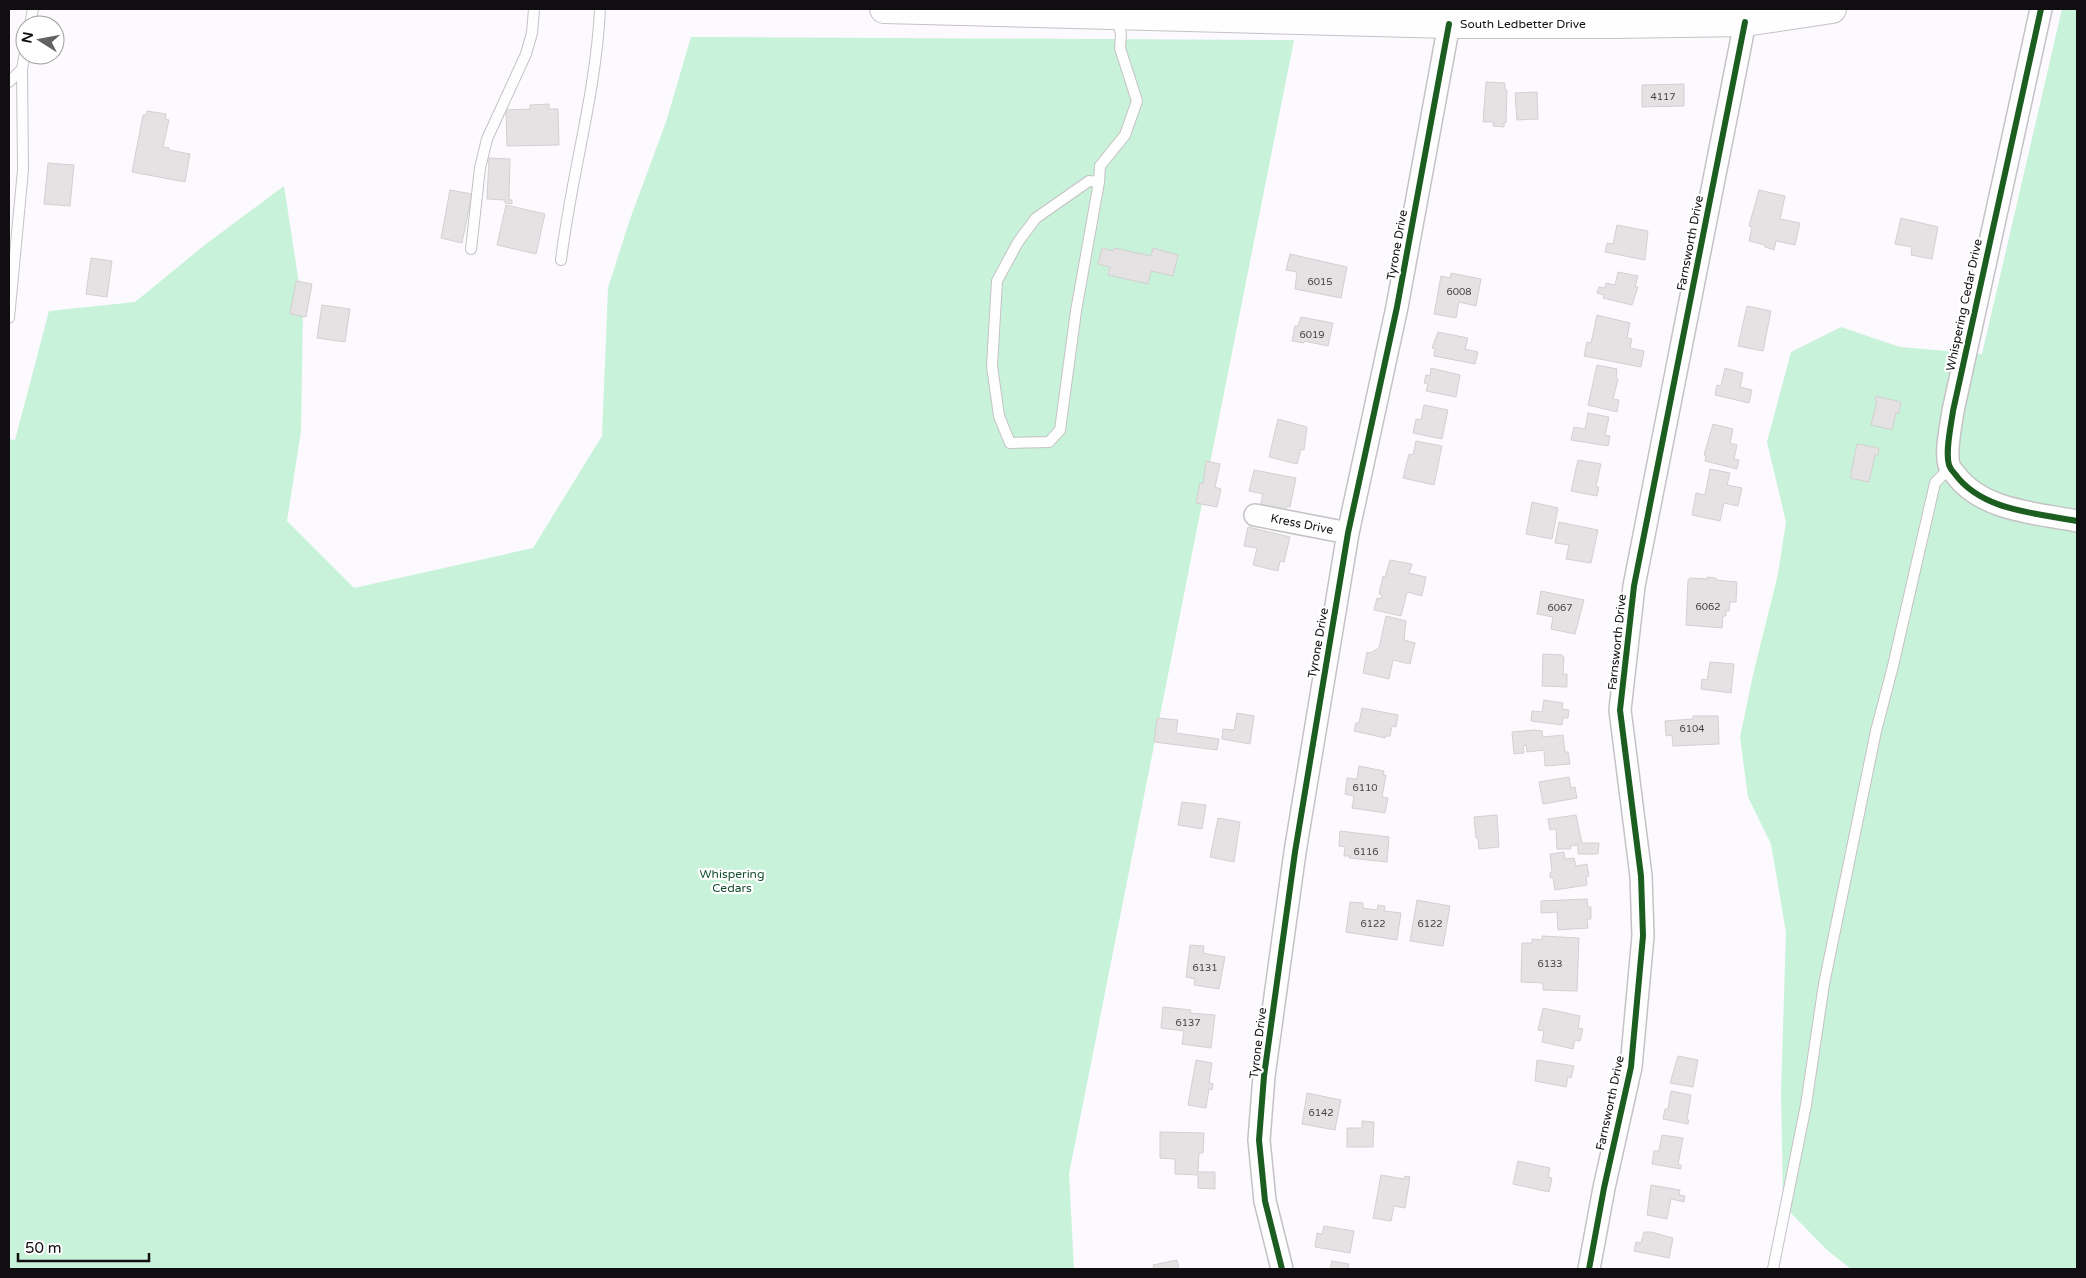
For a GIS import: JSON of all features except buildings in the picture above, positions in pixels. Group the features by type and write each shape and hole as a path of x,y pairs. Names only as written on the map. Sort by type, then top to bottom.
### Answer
{"street":[{"name":"South Ledbetter Drive","path":"884,9 1434,21 1746,22 1832,9"},
{"name":"Whispering Cedar Drive","path":"1950,467 1949,444 1953,412 2041,9"},
{"name":"Tyrone Drive","path":"1282,1269 1265,1201 1259,1140 1264,1076 1295,852 1348,533 1397,307 1434,21"},
{"name":"Farnsworth Drive","path":"1589,1269 1604,1188 1631,1067 1642,936 1641,876 1620,710 1634,586 1746,22"},
{"path":"1950,467 1963,486 1996,504 2012,509 2077,521"},
{"name":"Kress Drive","path":"1255,515 1348,533"}],"lane":[{"path":"471,249 480,168 487,139 526,54 532,33 534,9"},
{"path":"561,260 565,224 583,134 599,38 600,9"},
{"path":"1099,182 1089,181 1036,218 1018,242 997,281 992,366 999,416 1010,443 1049,442 1060,430 1076,311 1099,182 1100,166 1125,135 1137,101 1120,48 1121,34 1116,15"},
{"path":"9,318 23,170 23,65"},
{"path":"9,82 22,70"},
{"path":"1773,1269 1806,1105 1824,984 1876,731 1935,483 1950,467"}],"green space":[{"path":"2062,9 2077,9 2077,1269 1851,1269 1827,1250 1783,1205 1781,1092 1786,932 1771,844 1748,797 1740,737 1778,574 1786,522 1767,442 1791,352 1841,327 1900,347 1982,354"},
{"name":"Whispering Cedars","path":"691,37 1294,40 1069,1174 1074,1269 9,1269 9,439 15,440 49,311 135,302 206,244 284,186 303,309 301,431 287,521 354,588 533,548 602,436 608,288 630,219 666,122"}],"cycle path":[{"path":"2041,9 1953,411 1948,459 1952,470 1966,486 1980,496 2011,508 2077,521"},
{"path":"1589,1269 1604,1188 1631,1067 1643,936 1641,876 1620,710 1634,586 1745,22"},
{"path":"1282,1269 1265,1201 1259,1140 1264,1076 1295,852 1348,533 1397,307 1449,24"}]}
